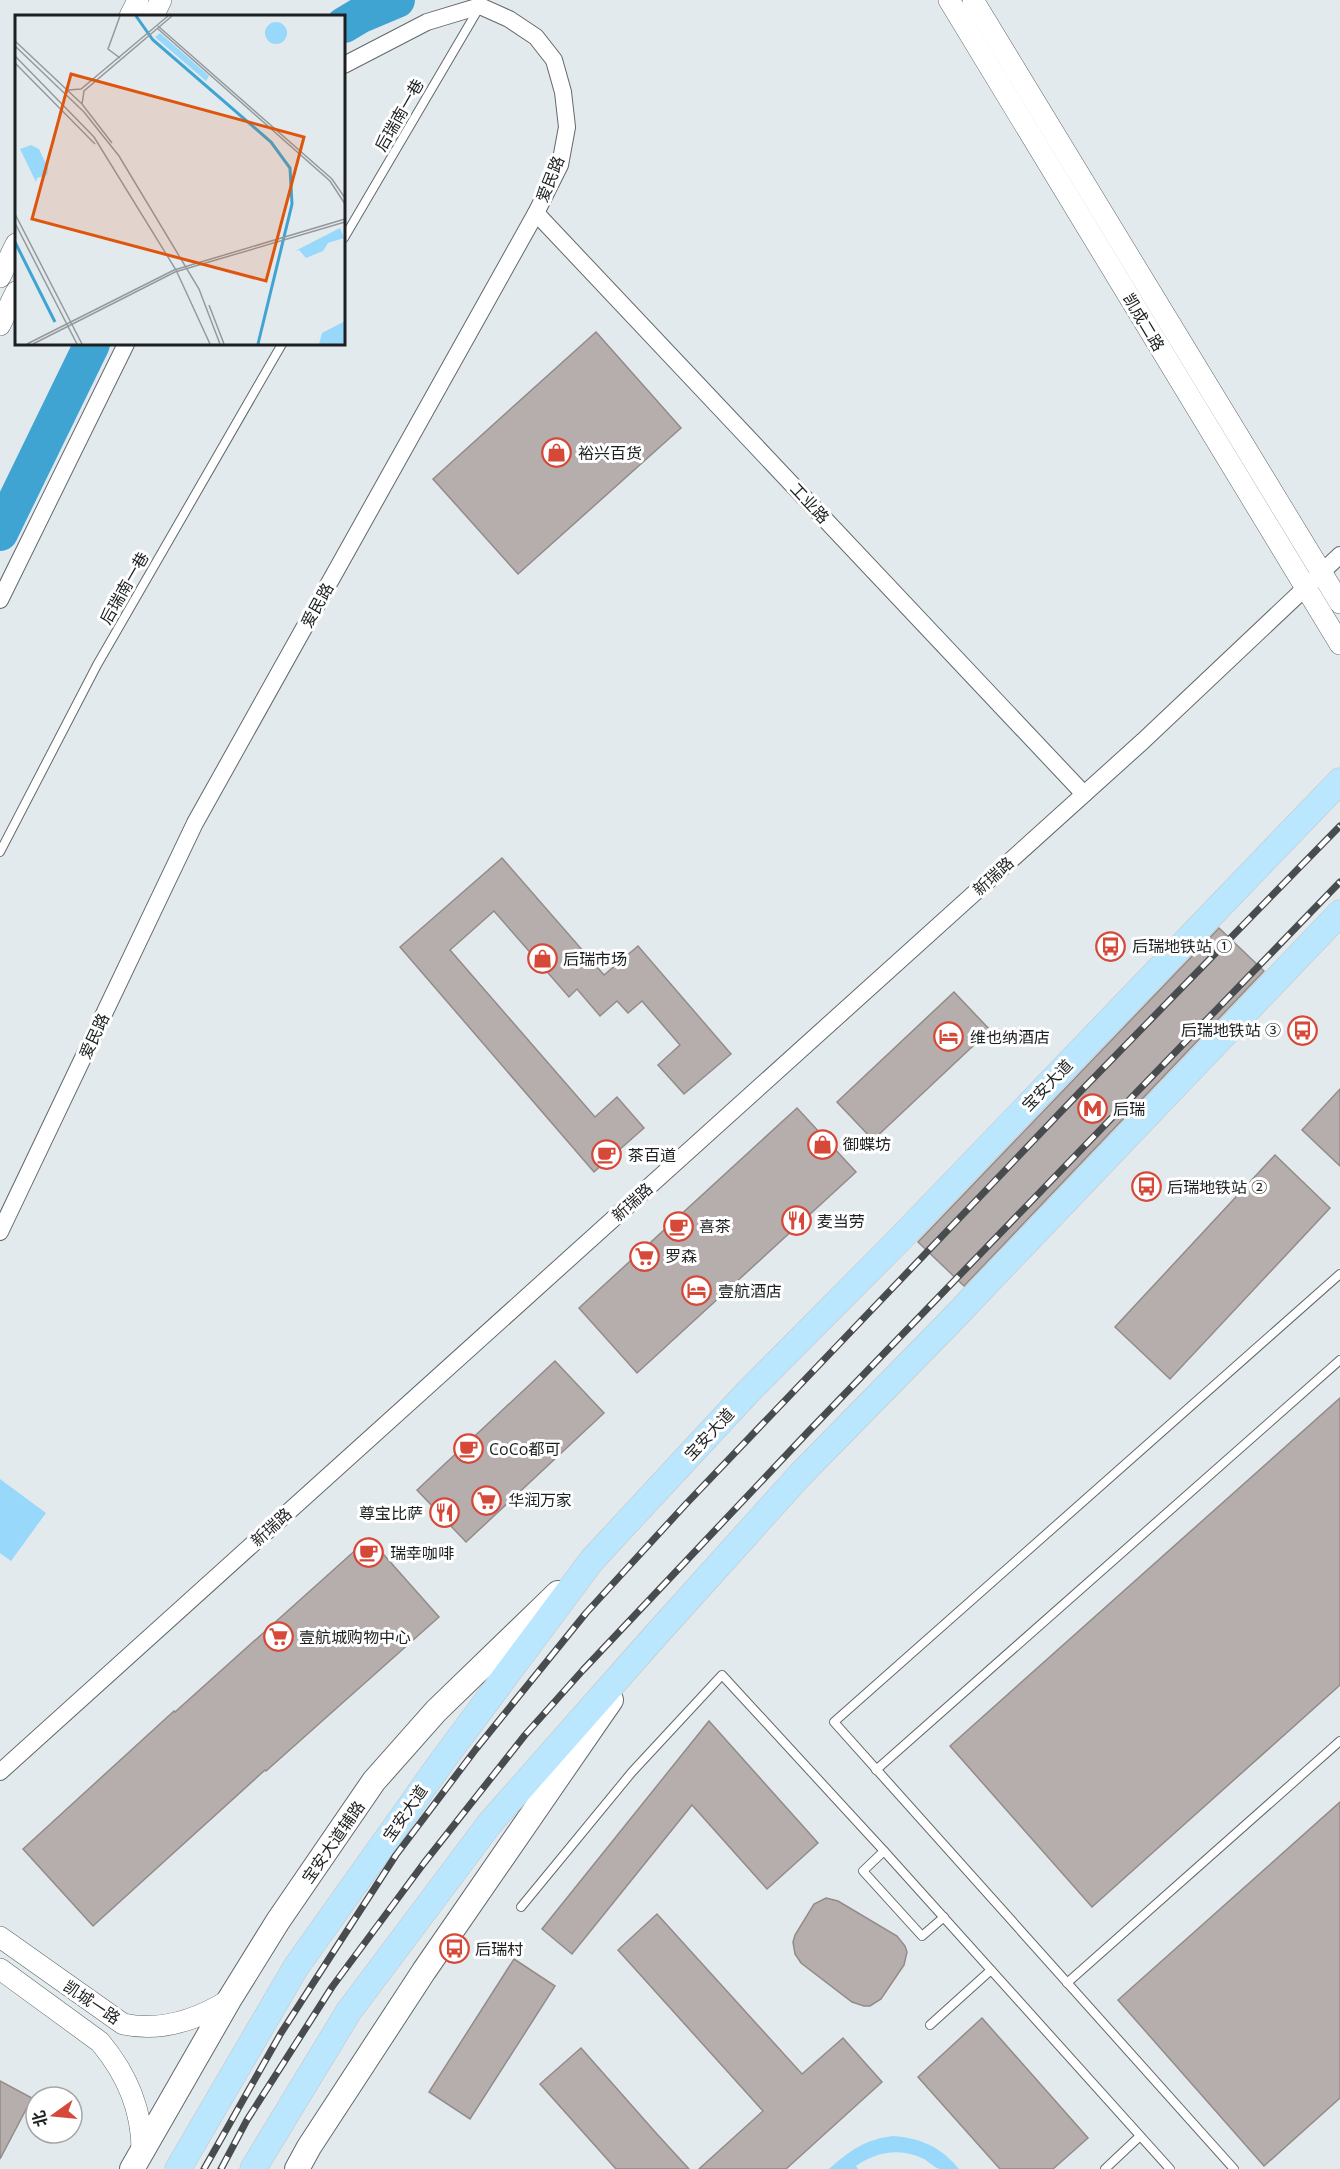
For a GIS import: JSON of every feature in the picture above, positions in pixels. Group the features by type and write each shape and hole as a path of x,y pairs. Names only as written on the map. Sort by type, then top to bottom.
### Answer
{"main road":[{"name":"宝安大道","path":"178,2169 296,1967 443,1760 592,1560 747,1393 898,1241 1340,781"},
{"path":"253,2169 356,2001 490,1823 654,1636 800,1475 947,1325 1340,913"},
{"name":"宝安大道辅路","path":"137,2160 228,2000 278,1921 374,1781 436,1711 592,1560"},
{"path":"297,2169 309,2146 424,1971 654,1636"}],"street":[{"path":"130,15 138,0"},
{"path":"154,15 161,0"},
{"name":"凯成二路","path":"949,0 1340,644"},
{"name":"凯成二路","path":"974,0 1340,603"},
{"path":"345,64 427,22 482,3"},
{"name":"爱民路","path":"0,1232 195,823 536,213 560,165 567,127 563,92 554,60 536,37 482,3"},
{"name":"工业路","path":"536,213 1083,794"},
{"path":"0,277 15,246"},
{"path":"0,325 15,294"},
{"path":"0,600 126,345"},
{"name":"新瑞路","path":"0,1772 1143,741 1340,555"},
{"name":"凯城一路","path":"0,1937 123,2024 138,2027 170,2025 202,2015 228,2000"},
{"name":"凯城一路","path":"0,1969 100,2042 110,2053 127,2082 134,2101 142,2133 137,2160"}],"lane":[{"name":"后瑞南一巷","path":"345,236 482,3"},
{"name":"后瑞南一巷","path":"0,852 97,665 281,345"},
{"path":"1234,2169 834,1722 1340,1274"},
{"path":"876,1770 1340,1360"},
{"path":"521,1907 632,1772 722,1675 944,1917 1170,2169"},
{"path":"1067,1983 1340,1741"},
{"path":"884,1851 863,1871 922,1936 944,1917"},
{"path":"930,2025 991,1970"},
{"path":"1105,2169 1140,2136"}],"shaded area":[{"path":"0,1479 46,1513 11,1561 0,1553"},
{"path":"893,2136 913,2139 938,2149 959,2169 940,2169 915,2155 897,2152 871,2157 856,2166 858,2169 829,2169 858,2147 874,2140"}],"building":[{"name":"裕兴百货","path":"596,332 681,428 518,574 433,479"},
{"path":"502,858 604,975 638,946 731,1054 684,1094 658,1065 680,1045 642,1001 628,1013 617,1001 600,1016 577,989 569,997 494,911 450,950 595,1117 617,1097 644,1128 594,1172 400,947"},
{"name":"后瑞","path":"1219,928 1264,971 964,1286 918,1242"},
{"path":"954,992 990,1030 873,1140 837,1102"},
{"path":"1340,1089 1340,1166 1302,1130"},
{"path":"797,1108 856,1172 637,1373 579,1308"},
{"path":"1275,1155 1330,1208 1170,1379 1115,1327"},
{"path":"555,1361 604,1413 466,1542 417,1490"},
{"path":"1340,1398 1340,1685 1092,1907 950,1746"},
{"path":"369,1538 439,1617 93,1926 23,1849"},
{"path":"709,1721 818,1843 767,1889 692,1805 572,1954 542,1929"},
{"path":"1340,1802 1340,2098 1264,2166 1118,2000"},
{"path":"826,1898 838,1901 897,1936 905,1946 907,1952 904,1965 881,1999 870,2006 852,2002 801,1963 795,1954 793,1942 795,1935 814,1904"},
{"path":"657,1914 802,2074 843,2038 882,2082 786,2169 699,2169 763,2111 618,1950"},
{"path":"514,1959 555,1986 470,2119 429,2092"},
{"path":"982,2018 1088,2138 1053,2169 1000,2169 918,2077"},
{"path":"581,2048 689,2169 616,2169 540,2084"},
{"path":"0,2081 24,2094 24,2113 0,2159"}],"waterway":[{"path":"345,24 397,0"},
{"path":"0,533 92,345"}],"railway":[{"path":"204,2169 281,2033 396,1855 476,1749 586,1613 686,1504 1077,1095 1340,826"},
{"path":"221,2169 247,2120 332,1987 424,1863 525,1735 583,1670 807,1433 1340,882"}],"place":[{"name":"裕兴百货","path":"557,453"},
{"name":"后瑞地铁站 ①","path":"1111,946"},
{"name":"后瑞市场","path":"542,959"},
{"name":"后瑞地铁站 ③","path":"1302,1030"},
{"name":"维也纳酒店","path":"949,1037"},
{"name":"后瑞","path":"1092,1109"},
{"name":"御蝶坊","path":"822,1144"},
{"name":"茶百道","path":"607,1155"},
{"name":"后瑞地铁站 ②","path":"1146,1187"},
{"name":"麦当劳","path":"796,1221"},
{"name":"喜茶","path":"678,1226"},
{"name":"罗森","path":"644,1256"},
{"name":"壹航酒店","path":"697,1291"},
{"name":"CoCo都可","path":"468,1449"},
{"name":"华润万家","path":"487,1500"},
{"name":"尊宝比萨","path":"444,1513"},
{"name":"瑞幸咖啡","path":"369,1553"},
{"name":"壹航城购物中心","path":"278,1637"},
{"name":"后瑞村","path":"454,1949"}]}
